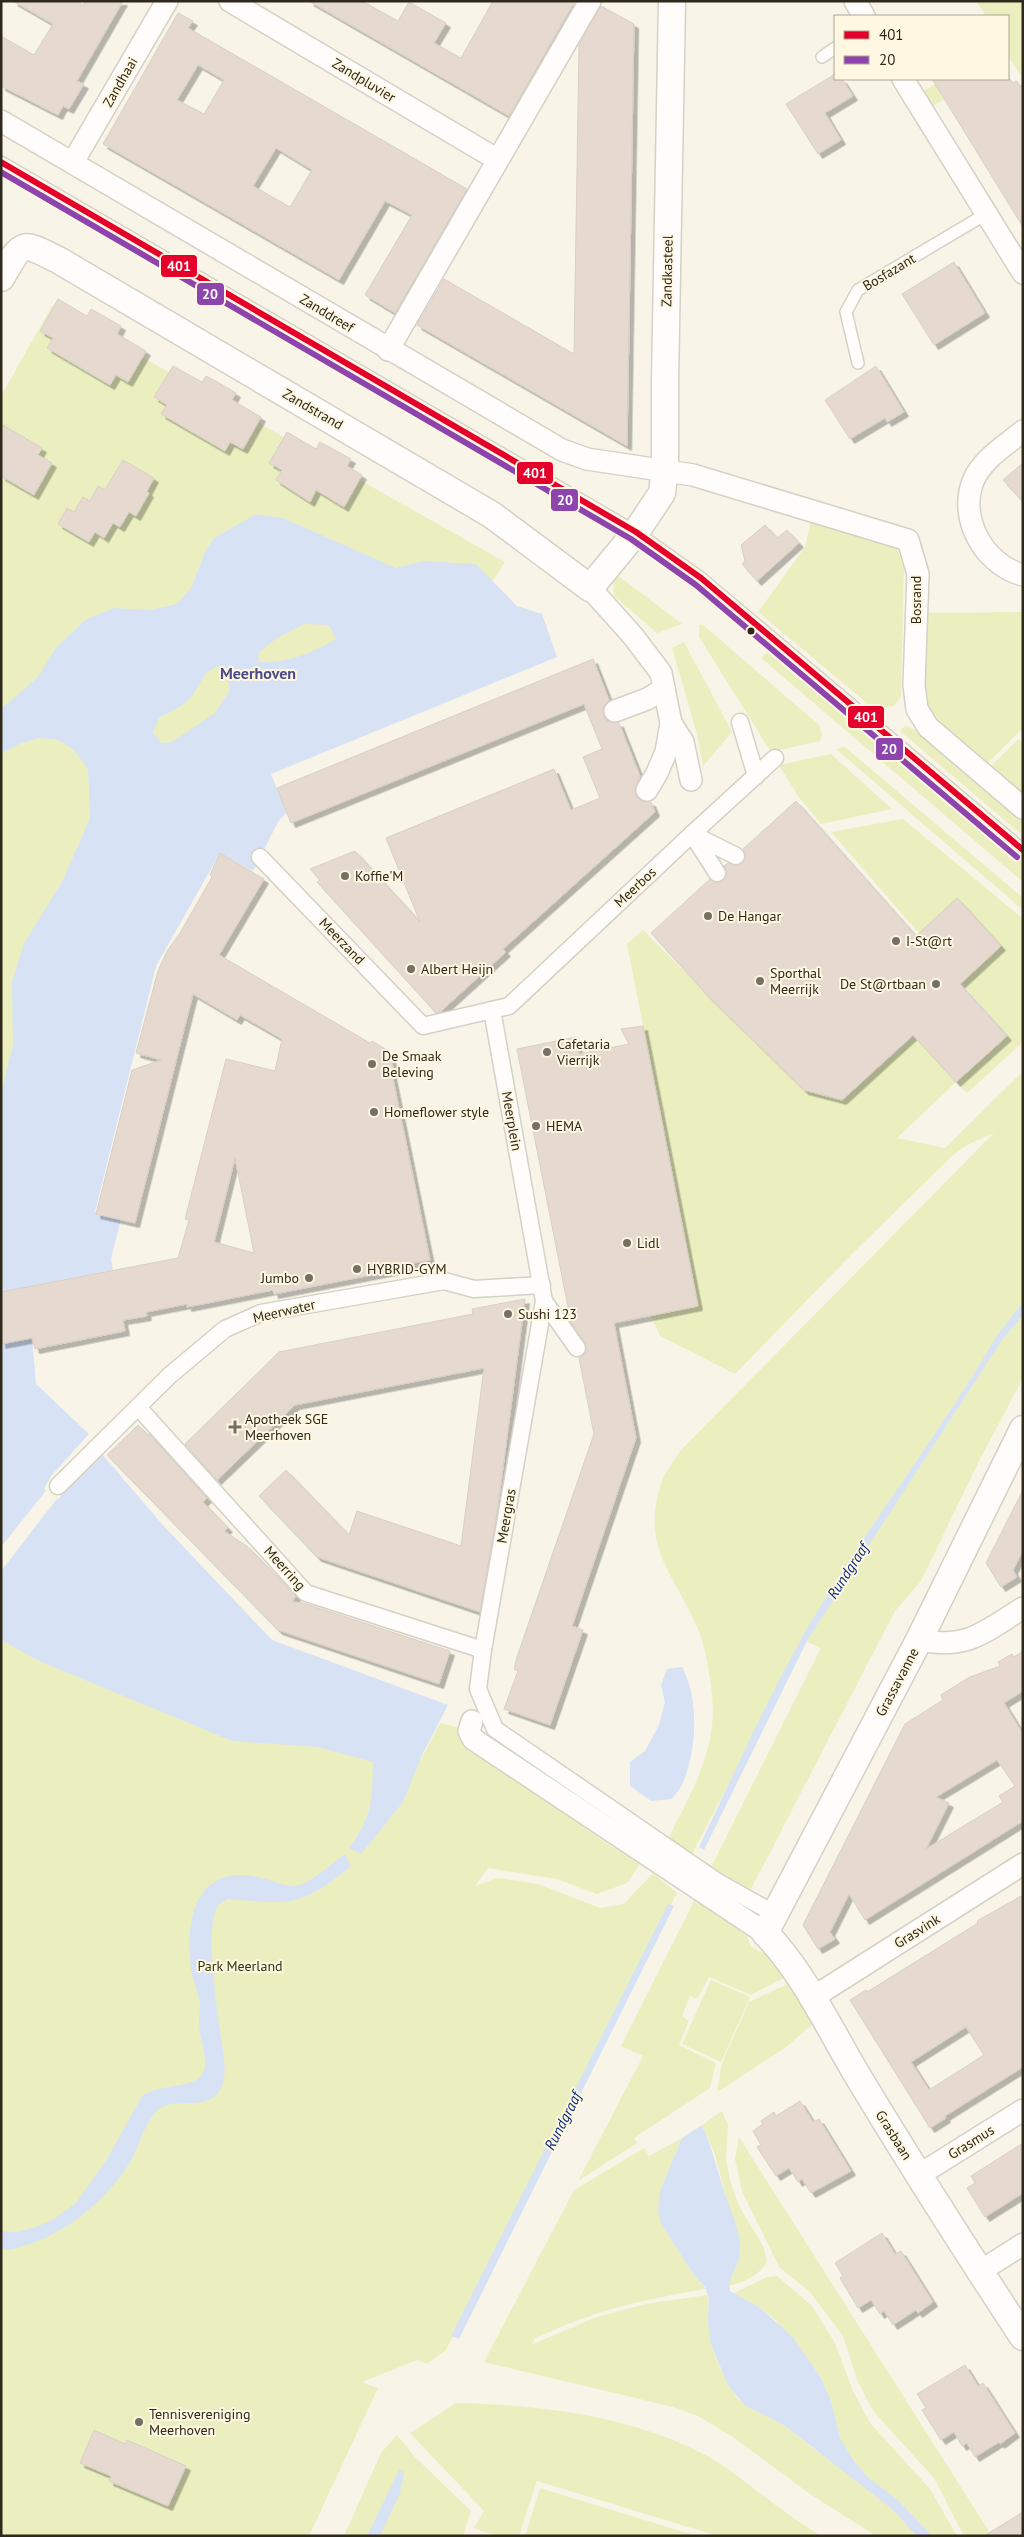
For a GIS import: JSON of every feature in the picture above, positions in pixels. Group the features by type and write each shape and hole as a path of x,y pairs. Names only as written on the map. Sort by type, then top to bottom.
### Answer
{"street":[{"name":"Zandhaai","path":"73,162 167,1"},
{"name":"Zandpluvier","path":"230,1 498,160"},
{"path":"388,350 590,1"},
{"name":"Zandkasteel","path":"590,588 636,532 662,493 665,469 672,1"},
{"path":"855,1 863,15"},
{"path":"904,80 1023,273"},
{"name":"Zanddreef","path":"1,121 388,350 562,450 587,459 665,469"},
{"name":"Zandstrand","path":"1,278 16,252 25,246 32,246 53,257 492,515 590,588"},
{"path":"1023,431 986,462 974,478 969,507 972,526 980,544 999,565 1023,575"},
{"name":"Bosrand","path":"665,469 692,475 908,540 918,574 914,685 917,709 928,727 1023,808"},
{"path":"590,588 633,636 661,673 671,723 683,742 691,780"},
{"path":"615,710 647,699 664,689"},
{"path":"740,722 756,776"},
{"path":"646,790 657,773 666,752 671,723"},
{"name":"Meerbos","path":"492,1010 509,1006 775,758"},
{"path":"692,834 736,856"},
{"path":"692,834 717,873"},
{"name":"Meerzand","path":"260,857 424,1026 492,1010"},
{"name":"Meerplein","path":"492,1010 543,1293"},
{"name":"Meerwater","path":"58,1486 169,1376 225,1329 261,1314 444,1281 474,1289 543,1293"},
{"path":"543,1293 577,1348"},
{"name":"Meergras","path":"543,1293 478,1689 494,1729 718,1882 770,1924"},
{"name":"Meerring","path":"138,1407 306,1593 483,1650"},
{"name":"Grassavanne","path":"770,1924 919,1640 1023,1429"},
{"path":"919,1640 939,1644 971,1640 1023,1608"},
{"path":"472,1721 469,1731 473,1739 770,1924"},
{"name":"Grasvink","path":"812,1998 1023,1864"},
{"name":"Grasbaan","path":"770,1924 774,1941 812,1998 979,2272 1023,2337"},
{"name":"Grasmus","path":"919,2175 1023,2110"},
{"path":"979,2272 1023,2244"}],"lane":[{"path":"822,57 834,49"},
{"path":"1,162 636,532 701,578 1023,850"},
{"name":"Bosfazant","path":"858,363 846,312 858,290 986,214"}],"green space":[{"path":"976,1 1023,1 1023,79 1009,60 1009,15 985,15"},
{"path":"942,80 975,80 930,108 920,93"},
{"path":"52,306 505,562 478,602 287,680 1,1202 1,396"},
{"path":"812,517 896,546 904,568 901,697 894,706 874,709 758,612 805,547"},
{"path":"616,574 682,624 657,633 614,596 613,582"},
{"path":"1023,612 1023,728 985,766 924,705 923,682 927,613"},
{"path":"702,624 819,725 822,734 820,741 771,752 699,637 699,625"},
{"path":"684,642 732,732 703,766 697,734 672,648"},
{"path":"770,650 1023,864 1023,882 761,658"},
{"path":"906,725 921,734 1023,820 1023,836 900,731"},
{"path":"1018,739 1023,743 1023,799 987,770"},
{"path":"845,747 1023,898 1023,910 836,749"},
{"path":"831,754 892,809 821,824 798,796 779,765"},
{"path":"903,819 1023,919 1023,1042 967,1093 956,1082 1007,1035 831,832"},
{"path":"643,930 804,1090 844,1099 914,1036 956,1082 897,1138 945,1148 1023,1071 1023,1378 979,1461 921,1581 895,1611 734,1922 744,1927 751,1947 772,1957 786,1977 751,1995 709,1977 697,1999 690,1996 682,2016 689,2021 679,2045 716,2063 710,2088 634,2138 637,2143 578,2181 643,2056 621,2046 821,1648 804,1640 692,1854 668,1839 704,1762 712,1729 713,1711 712,1692 701,1637 657,1544 655,1526 656,1507 662,1480 680,1451 994,1133 969,1144 953,1155 852,1254 735,1374 660,1336 651,1316 698,1306 627,944"},
{"name":"Park Meerland","path":"1,1535 419,1763 440,1723 457,1727 466,1742 599,1838 640,1864 627,1883 597,1894 557,1879 488,1868 475,1886 498,1878 538,1884 600,1908 624,1904 653,1873 677,1893 446,2350 427,2364 417,2360 362,2382 378,2388 309,2536 1,2536"},
{"path":"711,1980 750,1997 721,2062 682,2044"},
{"path":"790,1983 815,2022 785,2048 717,2092 722,2063 749,2002"},
{"path":"722,2111 728,2125 726,2159 730,2180 738,2204 764,2248 767,2262 760,2271 750,2278 729,2286 740,2251 715,2155 702,2125"},
{"path":"739,2137 992,2536 964,2536 934,2478 874,2412 857,2380 843,2336 810,2292 779,2267 742,2191 735,2159"},
{"path":"682,2138 660,2191 659,2217 696,2278 706,2289 660,2297 598,2313 534,2339 533,2344 594,2318 645,2304 708,2295 711,2345 720,2368 737,2398 744,2405 784,2425 819,2453 840,2438 836,2424 777,2321 759,2307 732,2294 767,2277 777,2276 812,2306 835,2343 852,2389 870,2423 930,2489 957,2536 876,2536 810,2494 733,2437 698,2416 673,2407 484,2362 574,2190 644,2148 649,2156"},
{"path":"456,2403 557,2410 623,2423 655,2433 721,2464 821,2536 718,2536 537,2481 519,2536 496,2536 474,2528 484,2511 410,2433"},
{"path":"397,2435 415,2457 471,2511 463,2536 344,2536 381,2453"},
{"path":"540,2488 697,2536 525,2536"}],"water":[{"path":"256,514 283,518 396,568 423,561 476,564 517,606 542,614 557,657 271,774 287,812 278,822 253,871 220,853 156,966 95,1212 121,1219 111,1259 113,1270 1,1292 1,1094 13,1045 12,982 24,943 62,882 90,818 88,769 75,751 59,740 39,738 19,744 1,754 1,709 38,677 55,649 85,620 114,608 149,610 177,604 191,588 206,550 214,538","holes":["304,624 329,625 336,639 318,649 288,659 258,662 259,652 277,638","217,666 226,674 230,690 215,713 172,742 161,743 153,732 159,718 181,706 192,696 206,673"]},
{"name":"Rundgraaf","path":"1023,1302 1023,1315 1002,1340 808,1639 704,1850 699,1847 759,1720 808,1627 847,1564 955,1403 996,1337"},
{"path":"32,1338 36,1384 89,1434 51,1476 44,1489 59,1499 66,1488 102,1454 161,1523 272,1640 448,1705 423,1753 403,1802 361,1854 349,1848 363,1826 370,1807 373,1762 318,1747 232,1741 39,1661 1,1640 1,1344"},
{"path":"682,1667 688,1679 694,1708 692,1753 682,1785 672,1799 651,1801 630,1786 630,1762 645,1751 659,1725 665,1702 661,1685 667,1669"},
{"path":"345,1854 351,1866 319,1890 306,1896 280,1902 227,1899 218,1906 214,1916 212,1949 225,2066 223,2083 218,2093 204,2102 168,2105 161,2108 146,2126 129,2164 96,2203 69,2225 39,2241 18,2248 1,2249 1,2231 16,2232 36,2227 52,2220 76,2203 107,2159 142,2096 158,2089 193,2082 203,2073 205,2056 199,2024 200,2005 190,1958 190,1935 197,1902 203,1893 210,1885 224,1877 240,1875 248,1875 288,1886 300,1885 313,1878"},
{"name":"Rundgraaf","path":"668,1904 674,1906 459,2339 451,2336"},
{"path":"702,2125 712,2150 739,2235 740,2251 730,2281 730,2291 759,2307 793,2337 821,2378 831,2401 840,2438 853,2460 869,2478 898,2500 932,2536 917,2536 892,2509 784,2425 744,2405 728,2385 711,2345 708,2321 709,2298 705,2287 696,2278 661,2224 658,2211 660,2191 682,2138"},
{"path":"399,2470 404,2472 400,2493 380,2536 367,2536"}],"pier":[{"path":"48,1488 60,1495 1,1571 1,1547"}],"building":[{"path":"13,1 76,1 83,5 85,1 123,1 77,81 84,84 69,109 63,106 58,115 1,86 1,36 34,55 53,24"},
{"path":"309,1 362,1 398,21 409,2 446,23 434,43 461,58 493,1 575,1 509,116"},
{"path":"601,6 634,24 627,446 417,325 444,279 574,354 579,45"},
{"path":"178,13 193,21 188,28 467,189 395,313 365,295 412,215 385,201 339,280 103,144","holes":["198,65 224,80 204,114 177,100","276,148 312,170 290,207 253,186"]},
{"path":"834,75 834,80 843,80 853,96 825,113 841,140 818,154 786,104"},
{"path":"1010,79 1013,83 1017,81 1023,91 1023,227 933,80"},
{"path":"954,262 985,313 934,345 902,294"},
{"path":"58,299 87,316 91,309 121,326 117,334 146,351 128,382 116,375 110,385 47,348 53,338 40,331"},
{"path":"173,366 202,382 206,376 221,384 236,393 232,400 261,417 243,449 230,442 225,451 161,414 167,405 154,397"},
{"path":"876,366 904,412 887,422 885,418 850,439 825,400"},
{"path":"1,424 42,448 38,455 52,463 34,495 1,476"},
{"path":"287,432 316,449 320,442 351,459 347,466 362,475 344,507 316,490 310,502 276,480 282,470 269,463"},
{"path":"123,460 154,478 147,491 149,493 136,516 129,512 120,527 113,523 104,538 95,532 89,542 58,524 67,508 74,512 83,497 90,501 98,486 105,490"},
{"path":"1023,463 1023,502 1003,480"},
{"path":"765,525 777,538 787,530 799,543 757,581 742,564 745,561 741,545"},
{"path":"593,659 609,700 603,708 604,716 607,721 619,723 640,776 635,789 636,796 641,801 651,802 655,812 503,949 506,952 440,1012 436,1013 317,882 320,880 310,869 355,851 420,922 386,838 554,769 571,810 600,798 583,757 602,749 584,704 291,823 277,788"},
{"path":"796,801 916,936 957,898 1001,946 960,984 1007,1036 956,1082 913,1035 842,1100 804,1090 708,996 651,933 710,879 717,883 723,881 727,873 724,866 728,863 736,866 742,864 746,856 743,849"},
{"path":"220,853 264,879 219,955 370,1043 372,1041 390,1052 394,1073 392,1074 430,1260 407,1264 407,1268 274,1294 273,1290 187,1307 187,1304 146,1312 147,1316 123,1320 125,1331 35,1349 32,1338 1,1344 1,1292 178,1258 189,1220 185,1219 226,1059 275,1071 282,1039 240,1015 237,1020 193,994 135,1223 96,1214 132,1070 161,1060 136,1053 158,971 167,951 180,933 212,877 210,875","holes":["235,1158 254,1253 214,1242"]},
{"path":"643,1026 698,1306 614,1323 636,1438 572,1626 583,1630 550,1725 504,1709 518,1671 514,1669 517,1657 594,1434 579,1358 586,1353 587,1347 571,1322 517,1049 576,1037 579,1054 629,1044 621,1029"},
{"path":"525,1299 497,1513 480,1612 317,1557 259,1496 286,1470 349,1535 357,1511 461,1546 484,1368 295,1405 217,1480 185,1444 279,1352 473,1314 472,1309"},
{"path":"138,1425 149,1436 149,1434 207,1498 203,1502 228,1528 224,1531 248,1547 296,1596 292,1602 303,1603 450,1651 439,1684 278,1630 107,1455"},
{"path":"1023,1490 1023,1550 1013,1570 1017,1577 1001,1587 986,1563"},
{"path":"1023,1651 1023,1691 1004,1703 1023,1734 1023,1821 865,1920 849,1894 830,1932 835,1939 818,1949 803,1925 905,1724 943,1700 941,1695 947,1691 970,1677 1000,1666 998,1662 1012,1654 1014,1657","holes":["997,1760 1015,1786 999,1796 1003,1802 926,1849 949,1803 936,1797"]},
{"path":"1023,1895 1023,2067 945,2116 946,2118 930,2128 850,2000 866,1990 867,1992 978,1923 977,1921","holes":["966,2027 984,2055 929,2090 911,2062"]},
{"path":"800,2101 813,2122 819,2119 851,2171 811,2193 802,2179 798,2182 789,2168 776,2176 757,2147 761,2145 753,2131 763,2124 761,2121 774,2112 776,2116"},
{"path":"1023,2143 1023,2193 985,2217 967,2188 975,2183 971,2176"},
{"path":"882,2233 895,2254 901,2251 933,2302 918,2313 916,2310 893,2325 884,2311 880,2314 871,2300 858,2308 840,2278 843,2276 835,2263"},
{"path":"965,2365 978,2386 983,2383 1015,2433 1000,2444 999,2442 975,2457 967,2443 962,2446 954,2432 941,2440 922,2410 926,2408 917,2394"},
{"path":"94,2430 125,2444 127,2440 186,2466 168,2506 109,2481 111,2476 80,2463"},
{"path":"1023,2512 1023,2536 984,2536"}],"transit line":[{"name":"401","path":"1,162 636,532 701,578 1023,850"},
{"name":"20","path":"1,172 631,539 696,585 1017,857"}],"place":[{"name":"Koffie'M","path":"345,876"},
{"name":"De Hangar","path":"708,916"},
{"name":"I-St@rt","path":"896,941"},
{"name":"Albert Heijn","path":"411,969"},
{"name":"Sporthal Meerrijk","path":"760,981"},
{"name":"De St@rtbaan","path":"936,984"},
{"name":"Cafetaria Vierrijk","path":"547,1052"},
{"name":"De Smaak Beleving","path":"372,1064"},
{"name":"Homeflower style","path":"374,1112"},
{"name":"HEMA","path":"536,1126"},
{"name":"Lidl","path":"627,1243"},
{"name":"HYBRID-GYM","path":"357,1269"},
{"name":"Jumbo","path":"309,1278"},
{"name":"Sushi 123","path":"508,1314"},
{"name":"Apotheek SGE Meerhoven","path":"235,1427"},
{"name":"Tennisvereniging Meerhoven","path":"139,2422"}],"district":[{"name":"Meerhoven","path":"258,673"}]}
